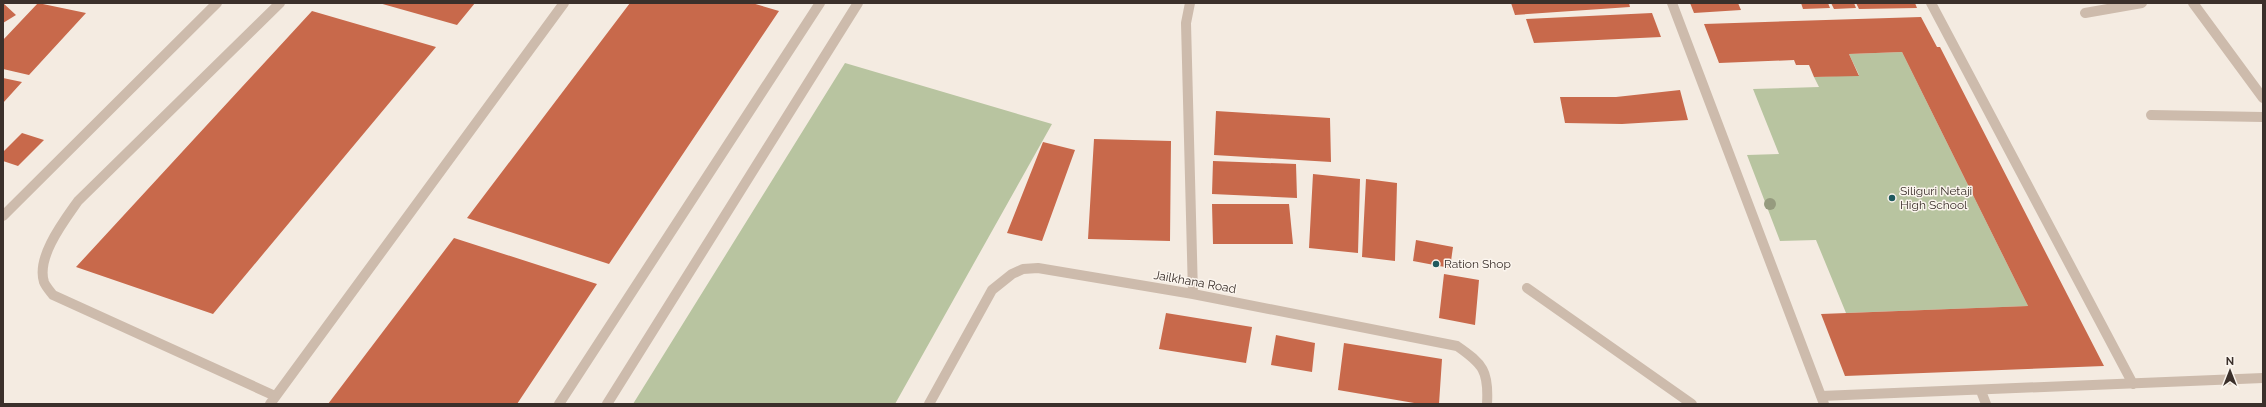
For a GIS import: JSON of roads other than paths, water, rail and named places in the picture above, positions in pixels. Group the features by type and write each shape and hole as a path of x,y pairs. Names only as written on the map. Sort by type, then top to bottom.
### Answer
{"street":[{"path":"280,3 78,201 58,232 43,267 44,282 53,295 272,400 564,3"},
{"path":"559,404 820,3"},
{"path":"607,404 858,3"},
{"path":"1190,3 1186,23 1193,294"},
{"path":"1672,3 1822,400 2263,378"},
{"path":"1931,3 2133,384"},
{"path":"2085,12 2142,3"},
{"path":"2193,3 2263,98"},
{"path":"3,216 211,5"},
{"path":"2151,115 2263,117"},
{"name":"Jailkhana Road","path":"928,404 992,290 1012,274 1023,269 1038,268 1193,294 1457,346 1476,359 1488,388 1487,404"},
{"path":"1527,288 1692,404"},
{"path":"1981,391 1986,404"}],"place":[{"name":"Siliguri Netaji High School","path":"1892,198"},
{"name":"Ration Shop","path":"1436,264"}]}
